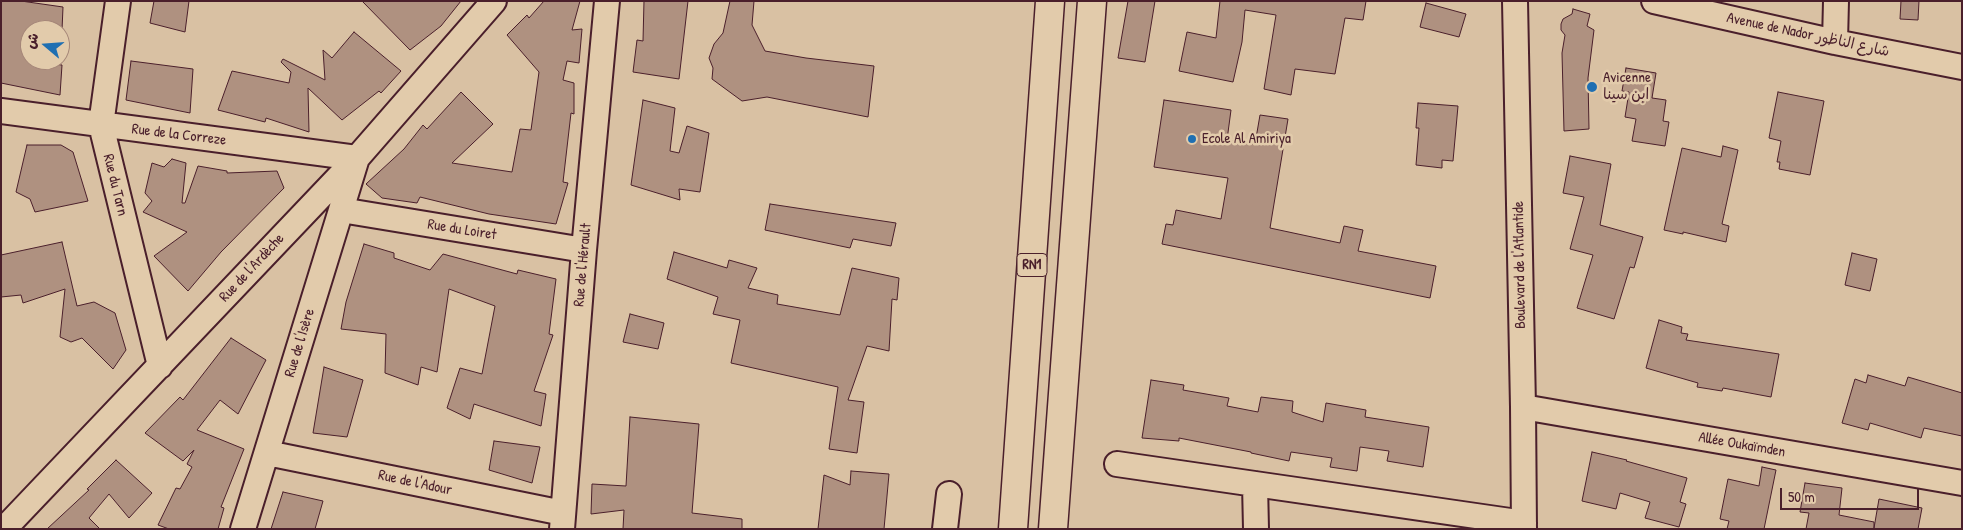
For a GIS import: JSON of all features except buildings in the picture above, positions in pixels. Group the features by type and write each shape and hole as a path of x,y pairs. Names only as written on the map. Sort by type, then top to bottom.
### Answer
{"highway":[{"name":"RN1","path":"1013,529 1050,1"},
{"path":"1053,529 1092,1"}],"street":[{"name":"Rue du Tarn","path":"118,1 101,125 160,366"},
{"name":"Rue de l'Ardèche","path":"4,529 357,158 494,1"},
{"name":"Rue de l'Hérault","path":"563,521 584,250 607,1"},
{"name":"Boulevard de l'Atlantide","path":"1515,1 1524,526"},
{"name":"Avenue de Nador شارع الناظور","path":"1654,1 1835,42 1962,67"},
{"path":"1835,42 1836,1"},
{"name":"Rue de la Correze","path":"1,111 357,158"},
{"name":"Rue de l'Isère","path":"243,529 357,158"},
{"name":"Rue du Loiret","path":"341,210 584,250"},
{"name":"Allée Oukaïmden","path":"1523,407 1962,483"},
{"name":"Rue de l'Adour","path":"267,453 563,521"},
{"path":"1117,464 1524,526"},
{"path":"1256,484 1256,529"},
{"path":"945,529 949,494"}],"place":[{"name":"Avicenne ابن سينا","path":"1592,87"},
{"name":"Ecole Al Amiriya","path":"1192,139"}]}
